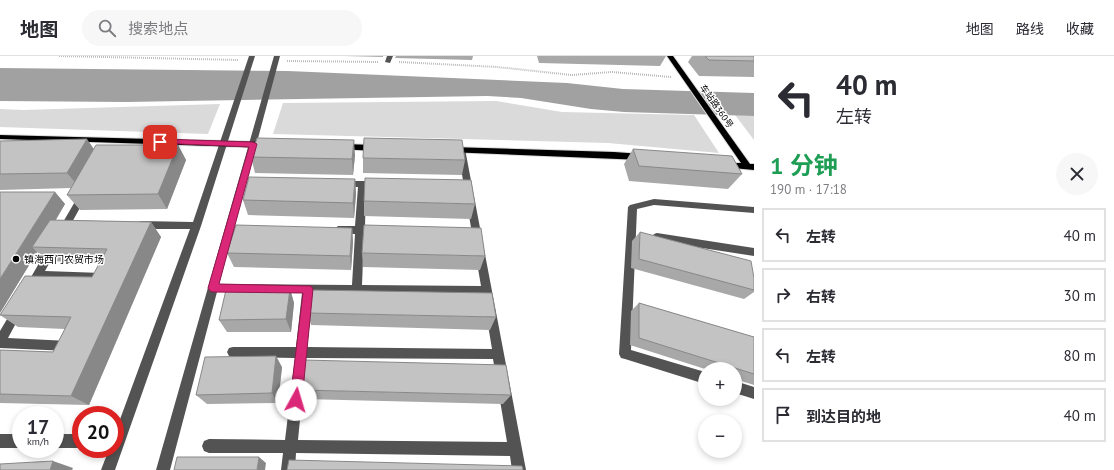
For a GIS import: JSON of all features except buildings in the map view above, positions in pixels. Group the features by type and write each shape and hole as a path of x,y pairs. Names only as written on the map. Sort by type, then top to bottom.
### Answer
{"main road":[{"name":"车站路360号","path":"670,56 752,169"},
{"path":"1,138 276,145"},
{"path":"330,147 385,148"},
{"path":"439,150 614,155 654,158"},
{"path":"717,164 752,169"}],"street":[{"path":"124,421 196,226 223,143 232,122 252,58"},
{"path":"163,470 277,58"},
{"path":"106,153 114,140"},
{"path":"462,150 464,185 472,231 487,291 519,470"},
{"path":"331,184 385,184"},
{"path":"357,290 362,184"},
{"path":"71,346 0,342 24,298 70,225 88,186"},
{"path":"698,376 625,354 639,235 633,207 654,202 754,210"},
{"path":"127,225 196,226"},
{"path":"329,230 383,230"},
{"path":"639,235 754,252"},
{"path":"38,275 102,278"},
{"path":"213,288 487,291"},
{"path":"288,470 308,289"},
{"path":"233,352 498,354"},
{"path":"742,389 754,393"},
{"path":"0,441 12,441"},
{"path":"208,446 515,449"},
{"path":"108,470 112,458"}],"path":[{"path":"59,56 252,58"},
{"path":"277,58 389,59 572,74 612,72 686,78"}],"shaded area":[{"path":"0,68 288,71 567,83 623,89 754,93 754,116 624,112 591,109 521,98 487,96 126,102 0,101"},
{"path":"496,101 562,112 694,115 719,153 608,143 273,134 283,103"},
{"path":"220,104 208,134 0,127 0,109 23,110"},
{"path":"735,115 754,116 754,140"}],"place":[{"name":"镇海西门农贸市场","path":"16,259"}],"route":[{"path":"160,142 253,144 213,288 308,289 296,400"}]}
